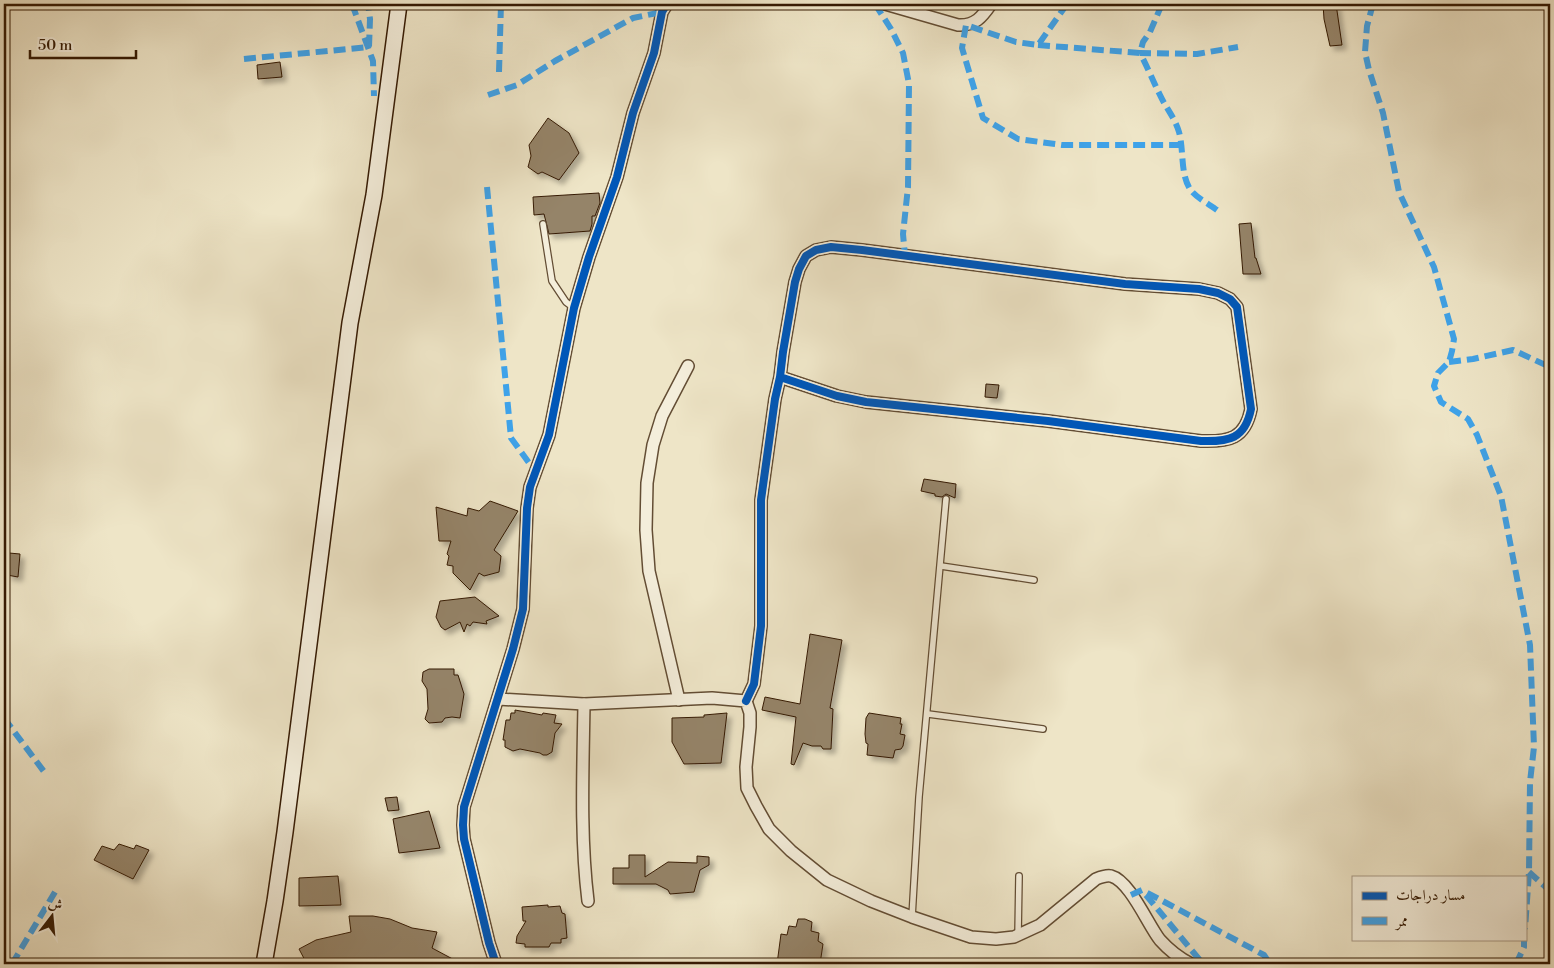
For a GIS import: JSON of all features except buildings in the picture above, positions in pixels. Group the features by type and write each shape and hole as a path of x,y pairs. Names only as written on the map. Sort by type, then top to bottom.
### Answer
{"street":[{"path":"264,964 285,832 309,632 350,323 374,195 399,4"},
{"path":"496,964 489,943 468,854 463,825 464,807 514,649 523,609 526,516 530,487 549,436 574,308 589,257 617,176 633,113 654,53 662,12 667,4"},
{"path":"885,4 950,23 966,25 979,20 991,4"},
{"path":"780,377 837,396 866,402 1048,421 1220,442 1235,437 1243,429 1249,419 1251,409 1237,307 1230,299 1218,293 1199,289 1125,284 831,247 816,250 806,256 798,269 775,399 762,500 762,626 754,684 746,701 750,713 746,767 747,788 769,829 827,880 871,901 912,917 972,937 996,940 1014,938 1040,925 1096,879 1103,876 1111,876 1121,882 1160,940 1177,956 1191,964"},
{"path":"679,700 649,571 646,530 647,492 654,445 662,416 688,366"},
{"path":"498,699 584,704 712,698 746,701"},
{"path":"584,704 582,785 584,860 588,901"}],"lane":[{"path":"543,224 552,281 566,302 574,308"},
{"path":"912,917 919,797 946,499"},
{"path":"941,566 1034,580"},
{"path":"928,714 1043,729"},
{"path":"1018,936 1019,876"}],"marked path":[{"path":"352,4 373,61 374,96"},
{"path":"244,59 369,47 370,19 368,4"},
{"path":"499,72 501,4"},
{"path":"875,4 903,53 909,84 908,187 903,234 905,256"},
{"path":"1067,4 1038,45 1016,42 966,25 962,48 983,118 1018,139 1062,145 1182,145"},
{"path":"1038,45 1140,53 1143,42 1150,32 1162,4"},
{"path":"1373,4 1367,26 1365,52 1369,70 1383,113 1399,192 1434,267 1454,339 1449,362 1438,373 1434,386 1441,402 1468,419 1477,435 1501,496 1530,645 1534,747 1530,782 1529,872 1526,915"},
{"path":"488,95 517,85 555,61 633,18 662,12"},
{"path":"1217,210 1195,195 1187,183 1177,127 1140,53 1197,54 1238,47"},
{"path":"487,187 511,438 535,471"},
{"path":"1449,362 1513,350 1550,367"},
{"path":"4,718 45,773"},
{"path":"1529,872 1550,891"},
{"path":"1131,895 1142,890 1264,955 1270,964"},
{"path":"12,964 55,892"},
{"path":"1146,895 1203,964"},
{"path":"1516,964 1524,947 1524,940"}],"cycle path":[{"path":"496,964 489,943 464,839 464,807 513,649 523,609 527,508 530,487 549,435 574,308 589,257 617,177 633,113 654,53 662,12 667,4"},
{"path":"746,701 754,684 761,626 761,500 775,399 795,282 806,256 816,250 831,247 862,250 1125,284 1199,289 1218,293 1230,299 1237,307 1251,409 1245,427 1234,437 1220,441 1201,441 1048,421 866,402 837,396 780,377"}]}
